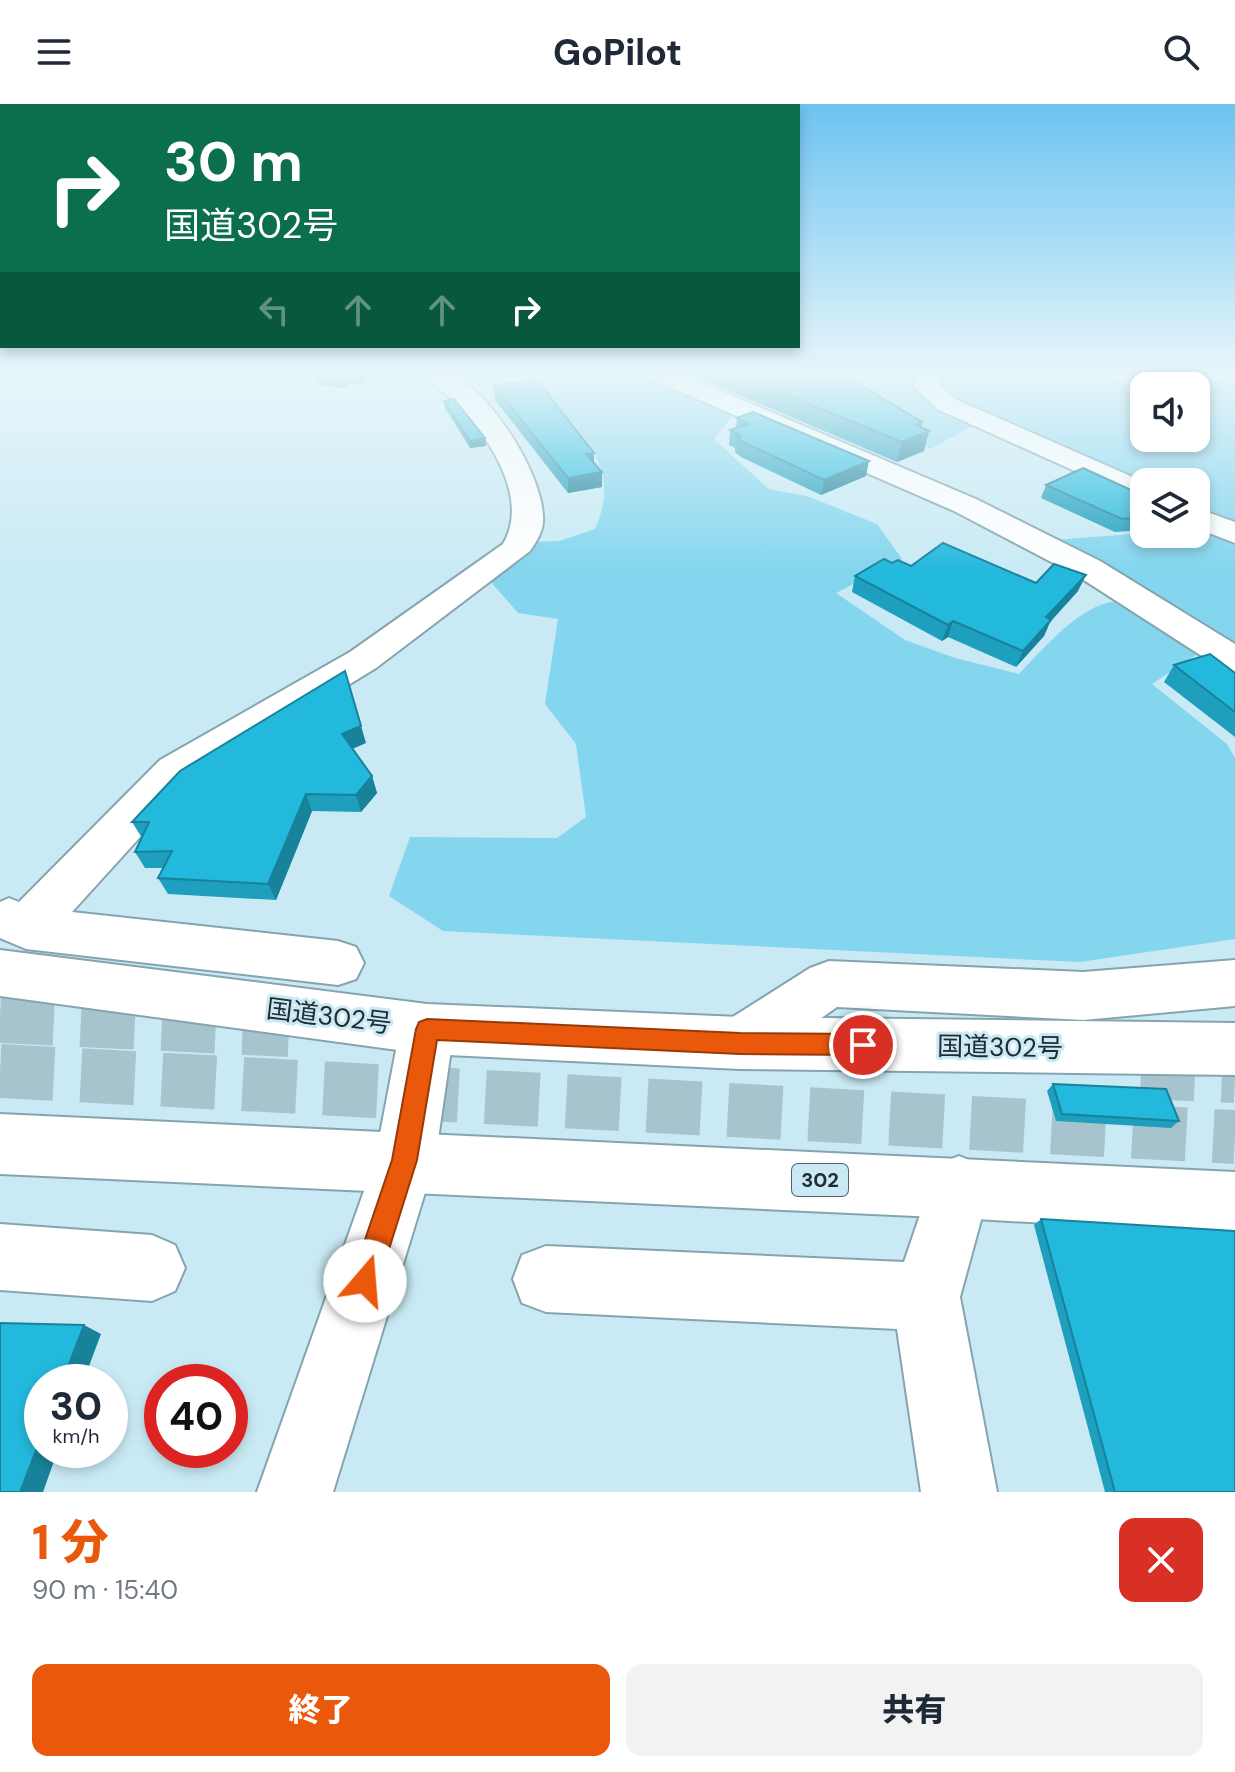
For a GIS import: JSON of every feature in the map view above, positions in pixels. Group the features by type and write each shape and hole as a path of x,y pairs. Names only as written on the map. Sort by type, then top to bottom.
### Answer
{"main road":[{"path":"13,921 175,771 363,660 514,551 525,533 528,517 508,456 499,441"},
{"path":"816,441 965,505 1088,568 1235,661"},
{"path":"1028,441 1130,487"},
{"path":"1210,523 1235,534"},
{"path":"13,921 338,963"},
{"name":"国道302号","path":"0,973 427,1029 740,1043 1235,1049"},
{"path":"740,1043 829,984 1083,996 1235,983"},
{"path":"295,1492 405,1160 427,1029"},
{"name":"302","path":"15,1155 405,1160 1235,1203"},
{"path":"959,1187 926,1297 959,1492"},
{"path":"0,1257 152,1268"},
{"path":"546,1279 926,1297"}],"shaded area":[{"path":"586,441 716,441 769,489 807,496 877,524 902,559 836,593 905,640 955,658 1019,674 1069,625 1099,606 1114,602 1129,603 1145,611 1202,651 1152,684 1227,744 1235,758 1235,939 1080,962 443,931 389,896 410,837 557,838 586,817 576,744 545,704 558,619 518,613 490,581 530,542 559,541 595,529 604,493 603,477"},
{"path":"920,441 945,441 930,449"},
{"path":"1025,441 1130,441 1130,452 1210,452 1210,441 1235,441 1235,643 1054,540 1130,534 1130,548 1210,548 1210,468 1130,468 1130,477"}],"building":[{"path":"538,441 584,441 594,453 586,454 602,472 568,478"},
{"path":"821,441 869,461 824,480 743,442"},
{"path":"1083,468 1130,490 1130,518 1122,519 1046,485"},
{"path":"943,543 1036,583 1054,564 1086,575 1046,617 1051,620 1023,651 953,621 948,625 855,576 884,559 892,563 898,560 911,566"},
{"path":"1210,654 1235,673 1235,712 1174,665"},
{"path":"345,671 361,726 342,734 372,776 356,795 306,794 268,884 158,878 172,851 135,852 149,822 132,822 180,771"},
{"path":"1053,1084 1166,1089 1179,1121 1062,1114"},
{"path":"1041,1219 1235,1231 1235,1492 1115,1492"},
{"path":"0,1323 84,1325 69,1364 24,1364 24,1468 29,1468 20,1492 0,1492"}],"tunnel":[{"path":"0,1016 289,1030"},
{"path":"0,1071 1235,1137"},
{"path":"1141,1072 1235,1076"}],"route":[{"path":"365,1281 405,1160 427,1029 740,1043 863,1045"}]}
